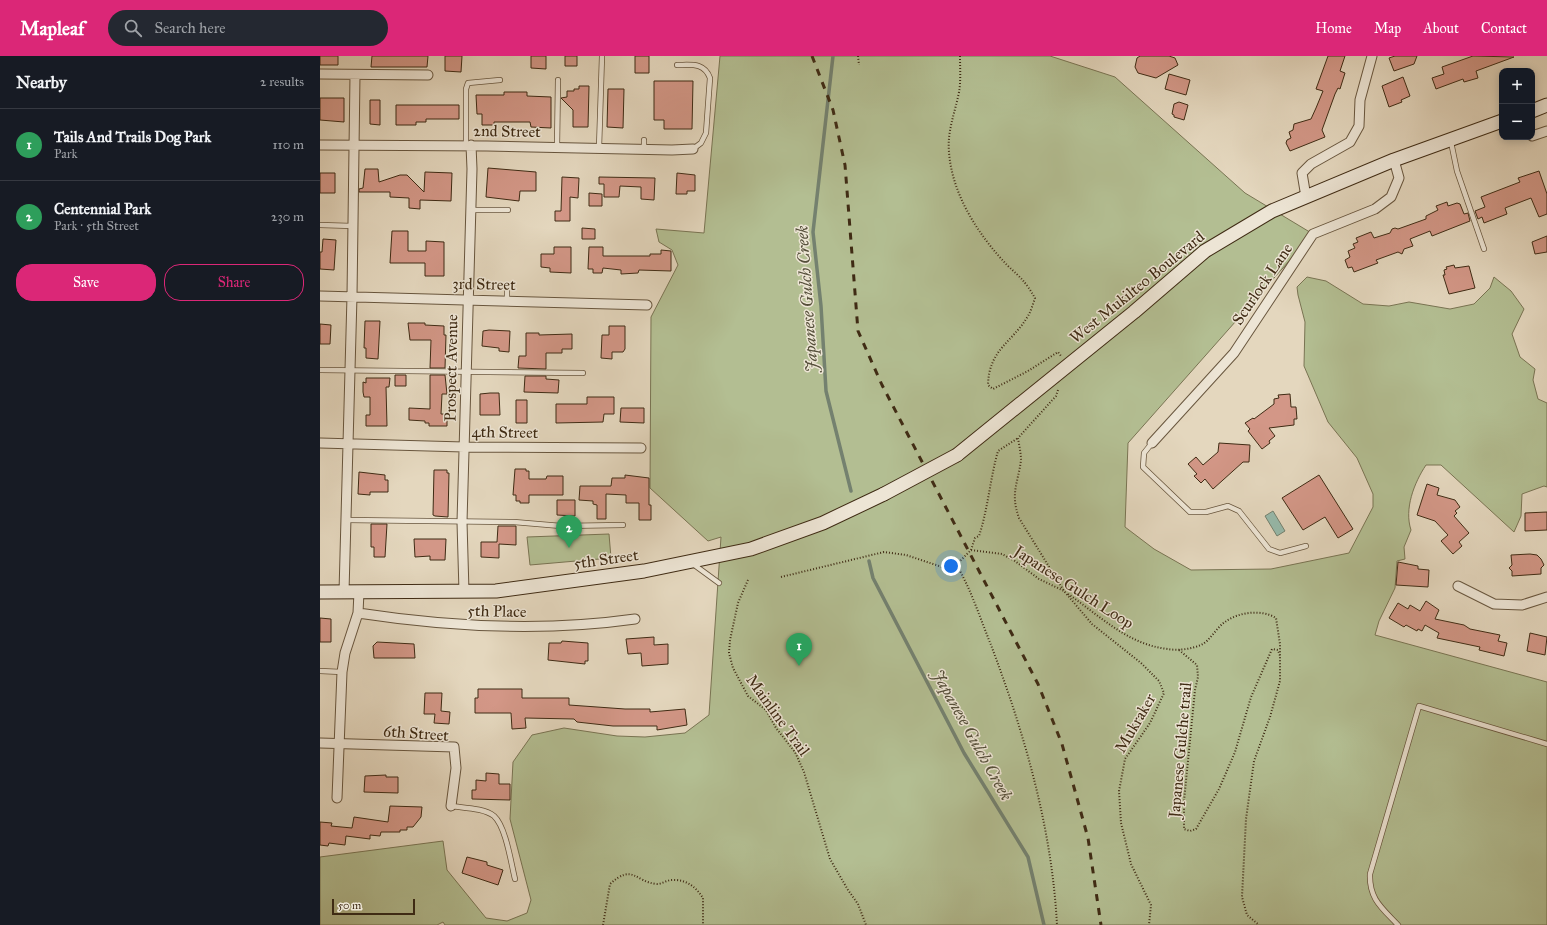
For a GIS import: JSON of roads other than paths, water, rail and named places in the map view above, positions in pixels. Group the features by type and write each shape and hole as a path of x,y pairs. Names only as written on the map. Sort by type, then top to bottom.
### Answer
{"main road":[{"path":"1535,110 1547,105"},
{"name":"West Mukilteo Boulevard","path":"884,494 956,455 1134,312 1205,251 1272,211 1394,160 1499,122"},
{"name":"5th Street","path":"320,592 496,591 644,571 758,546 823,523 884,494"}],"street":[{"path":"1306,197 1302,174 1311,164 1350,142 1359,126 1360,100 1372,56"},
{"path":"320,74 428,75"},
{"path":"344,592 352,296 355,75"},
{"path":"1535,135 1547,131"},
{"name":"2nd Street","path":"320,145 469,145 599,148 644,145 693,149"},
{"name":"Prospect Avenue","path":"464,592 462,522 470,210 469,145"},
{"name":"Scurlock Lane","path":"1152,443 1234,353 1313,234 1374,209 1391,197 1399,178 1394,160"},
{"name":"3rd Street","path":"320,296 647,304"},
{"name":"4th Street","path":"320,443 464,447 641,448"},
{"path":"1458,586 1494,604 1522,605 1547,597"},
{"path":"337,798 342,672 345,653 358,613 360,592"},
{"name":"5th Place","path":"358,613 468,626 598,624 635,618"},
{"name":"6th Street","path":"320,743 454,748 456,768 451,806"}],"lane":[{"path":"599,148 602,56"},
{"path":"677,65 698,64 707,71 710,78 706,133 701,143 693,149"},
{"path":"469,145 466,89 468,84 472,82 500,80"},
{"path":"557,148 558,80"},
{"path":"1450,140 1457,172 1484,248"},
{"path":"470,210 508,210"},
{"path":"320,225 353,226"},
{"path":"507,286 507,300"},
{"path":"320,370 583,373"},
{"path":"1152,443 1144,453 1143,467 1190,512 1206,512 1228,506 1239,511 1269,549 1280,553 1306,546"},
{"path":"346,520 534,522 561,526 623,525"},
{"path":"690,562 719,584"},
{"path":"320,671 342,672"},
{"path":"1398,925 1374,899 1370,886 1370,874 1419,706 1547,744"},
{"path":"451,806 471,808 494,816 502,830 515,879"}],"waterway":[{"name":"Japanese Gulch Creek","path":"833,56 813,232 821,306 826,391 851,491"},
{"name":"Japanese Gulch Creek","path":"869,561 873,578 964,753 1028,857 1044,925"}],"railway":[{"path":"812,56 833,110 845,165 858,331 882,385 1038,684 1062,744 1088,838 1101,925"}],"place":[{"name":"Centennial Park","path":"569,548"},
{"name":"Tails And Trails Dog Park","path":"799,666"}]}
